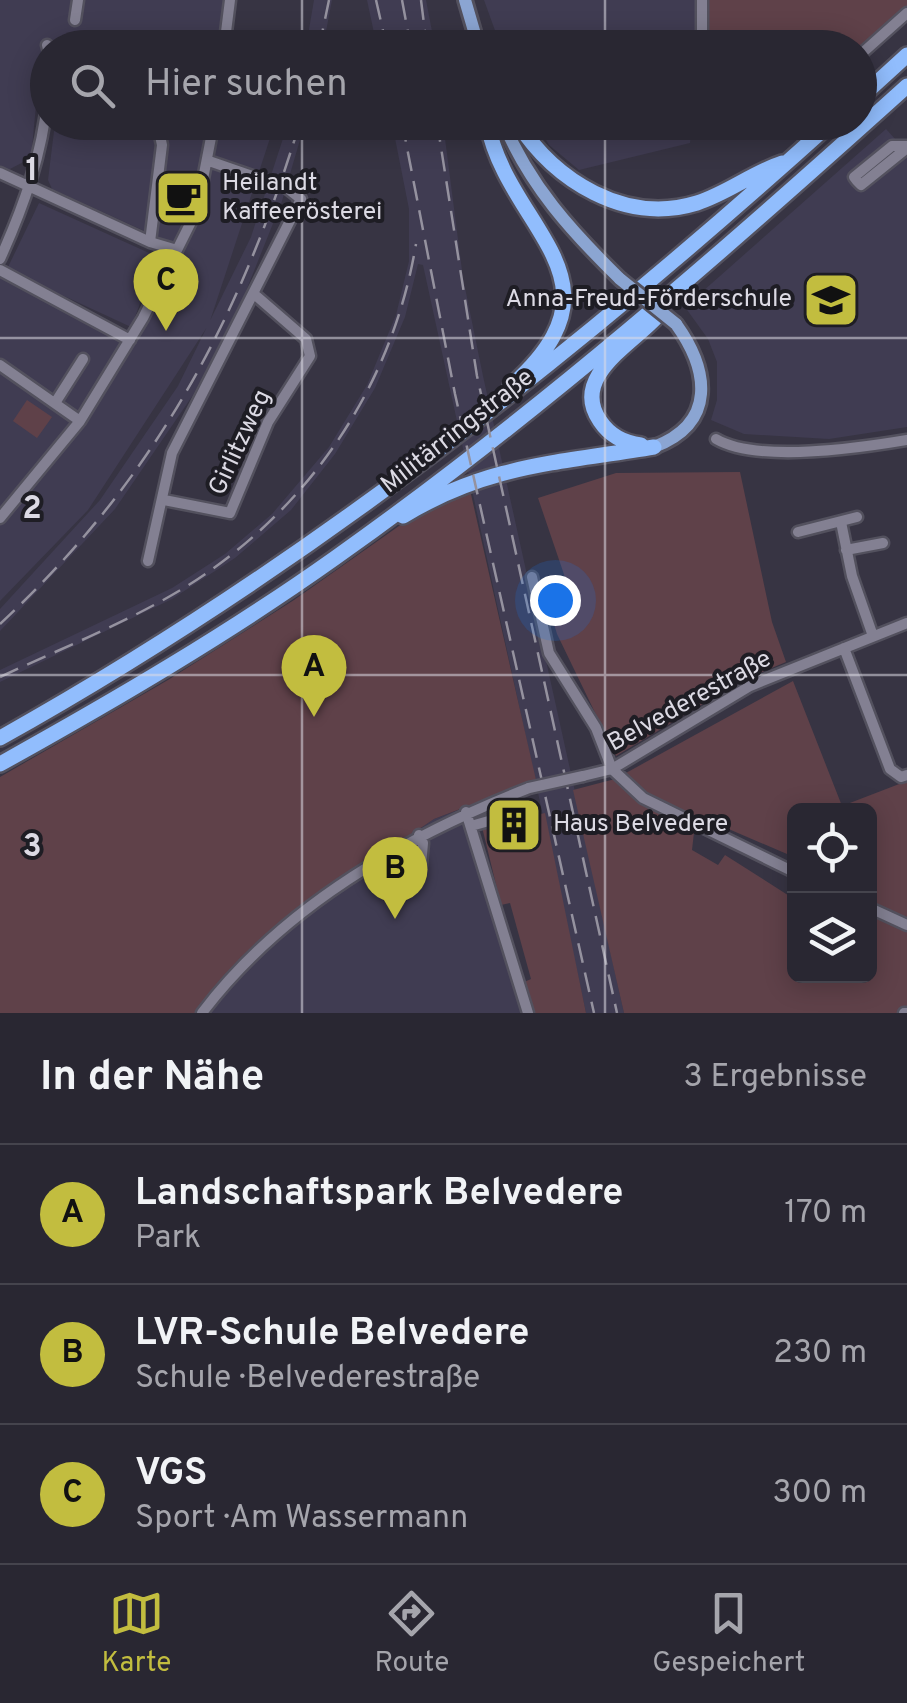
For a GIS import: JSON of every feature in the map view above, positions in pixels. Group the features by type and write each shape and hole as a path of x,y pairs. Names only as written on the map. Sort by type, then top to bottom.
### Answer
{"highway":[{"path":"877,82 907,55"},
{"name":"Militärringstraße","path":"877,113 907,86"},
{"path":"441,448 544,352 558,328 563,308 564,287 555,254 508,182 494,140"},
{"path":"529,140 538,154 586,191 642,207 694,204 791,160"},
{"name":"Militärringstraße","path":"0,735 259,580 441,448 631,301 813,140"},
{"name":"Militärringstraße","path":"0,764 196,651 336,557 678,290 846,140"},
{"path":"654,447 614,436 595,412 593,395 606,362 652,322 678,290"},
{"path":"336,557 410,512 501,472 548,460 654,447"}],"main road":[{"path":"465,0 473,30"},
{"path":"512,140 536,188 568,228 620,279 676,324 695,354 702,399 685,429 654,447"}],"street":[{"path":"75,20 78,0"},
{"path":"215,0 229,1 226,30"},
{"path":"702,0 702,30"},
{"path":"877,40 907,13"},
{"path":"0,259 24,208 42,140"},
{"path":"150,242 161,140"},
{"path":"0,518 80,421 130,340 197,210 212,140"},
{"path":"892,146 907,147 861,185 854,177 892,146"},
{"name":"Girlitzweg","path":"148,560 172,454 301,199 287,188 209,161"},
{"path":"0,173 150,242 177,250"},
{"path":"0,270 130,340"},
{"name":"Girlitzweg","path":"164,500 230,513 268,422 310,356 306,339 254,294"},
{"path":"55,404 82,359"},
{"path":"0,364 80,421"},
{"path":"716,439 728,446 756,449 841,449 907,440"},
{"path":"798,532 858,517"},
{"path":"841,522 874,636"},
{"path":"846,550 883,543"},
{"path":"532,577 549,654 596,728 612,769 643,798 787,869"},
{"name":"Belvederestraße","path":"202,1013 273,938 419,835 529,788 612,769 750,686 907,623"},
{"path":"844,648 890,769 901,777 907,774"},
{"path":"471,826 531,810"},
{"path":"466,812 528,1013"},
{"path":"376,862 392,882 421,865 423,843 419,835"},
{"path":"877,911 907,924"}],"shaded area":[{"path":"0,0 233,0 231,30 30,30 31,158 10,169 0,168"},
{"path":"314,0 332,0 326,30 309,30"},
{"path":"367,0 426,0 432,30 373,30"},
{"path":"484,0 697,0 698,30 495,30"},
{"path":"705,0 907,0 907,13 877,40 877,30 706,30"},
{"path":"886,129 907,152 907,427 829,439 744,434 711,420 717,400 717,362 708,339 685,307"},
{"path":"53,140 269,140 209,324 88,510 0,601 0,269 132,345 184,249 52,189 48,180"},
{"path":"282,140 300,140 282,201 244,296 193,395 115,509 0,631 0,609 100,500 178,386 251,237"},
{"path":"395,140 445,140 463,278 483,376 624,1013 586,1013 423,265 418,264 405,317 375,388 335,454 291,510 235,558 172,599 0,682 0,670 172,588 225,554 272,514 329,447 367,385 396,315 409,261 409,209"},
{"path":"546,140 690,140 579,170"},
{"path":"39,203 158,257 131,327 10,271 8,267"},
{"path":"27,400 52,417 37,438 13,421"},
{"path":"740,472 772,622 786,662 743,680 616,756 557,634 547,601 571,595 538,498 616,473"},
{"path":"470,490 536,780 434,819 339,883 248,954 205,1013 0,1013 0,777 168,680 294,600 406,521"},
{"path":"793,681 841,803 787,803 787,854 696,815 692,850 718,865 725,855 787,895 787,983 877,983 877,803 850,803 907,781 907,1013 624,1013 573,790 615,779"},
{"path":"461,809 526,1013 205,1013 248,954 339,883 434,819"},
{"path":"545,813 586,1013 532,1013 522,983 531,979 510,903 501,905 482,827 498,823 501,833 527,827 527,817"}],"railway":[{"path":"323,30 329,0"},
{"path":"376,0 383,30"},
{"path":"402,0 408,30"},
{"path":"421,0 425,30"},
{"path":"0,624 103,514 185,394 249,264 294,140"},
{"path":"406,140 455,394 594,1013"},
{"path":"440,140 477,376 617,1013"},
{"path":"0,677 175,593 240,548 278,514 312,476 368,390 389,344 416,244"}],"place":[{"name":"Heilandt Kaffeerösterei","path":"183,198"},
{"name":"Anna-Freud-Förderschule","path":"831,300"},
{"name":"VGS","path":"166,331"},
{"name":"Landschaftspark Belvedere","path":"314,717"},
{"name":"Haus Belvedere","path":"514,825"},
{"name":"LVR-Schule Belvedere","path":"395,919"}]}
